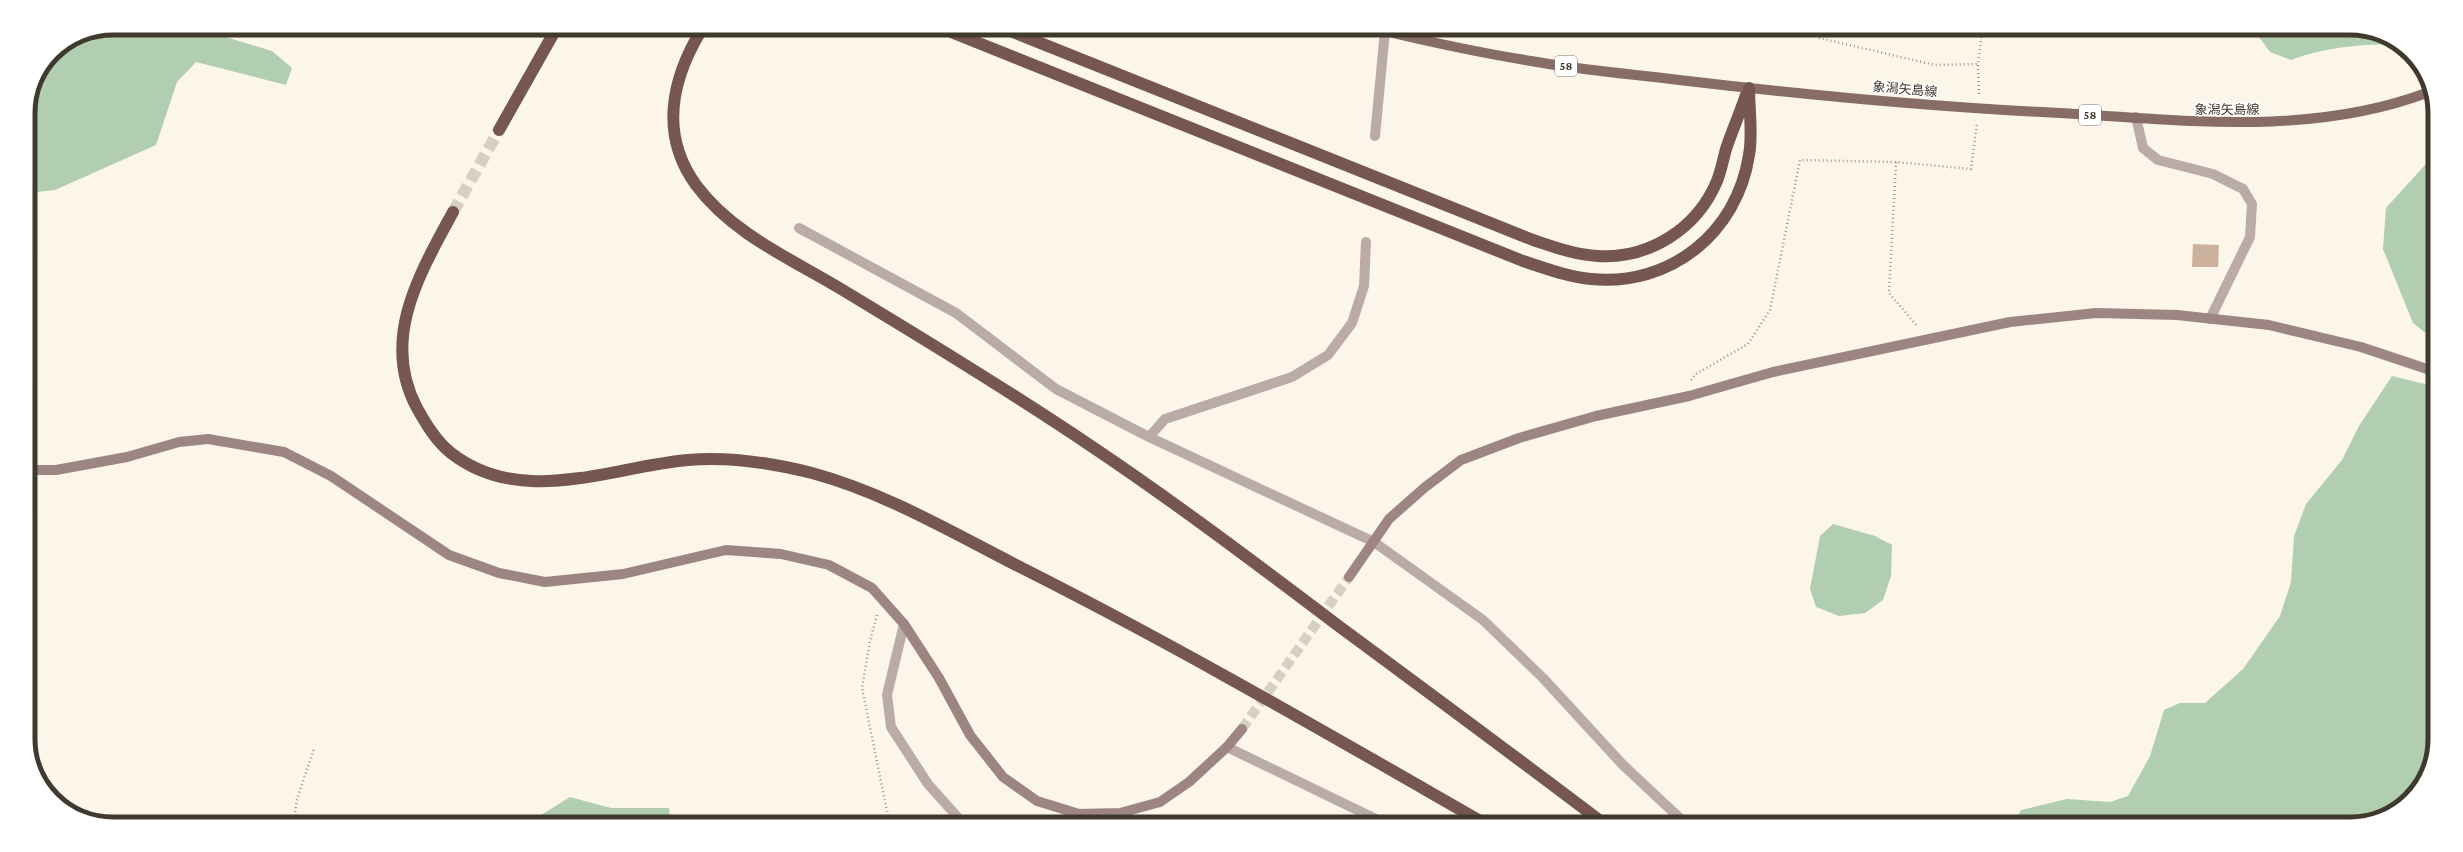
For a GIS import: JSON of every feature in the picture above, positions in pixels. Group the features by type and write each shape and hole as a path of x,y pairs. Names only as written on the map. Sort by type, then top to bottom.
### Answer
{"highway":[{"path":"499,130 553,35"},
{"path":"699,35 685,59 674,91 673,125 680,154 694,182 717,210 753,237 982,374 1094,447 1214,532 1596,817"},
{"path":"958,35 1523,261 1591,279 1624,278 1657,271 1684,259 1708,239 1728,215 1740,188 1748,161 1749,88"},
{"path":"1020,35 1533,240 1565,250 1598,256 1627,255 1656,246 1681,230 1701,209 1717,182 1726,148 1749,88"},
{"path":"453,212 422,270 408,305 403,337 404,370 412,398 428,428 450,452 478,469 507,479 542,482 575,480 649,464 693,459 738,460 787,467 832,479 875,496 933,523 1117,616 1473,817"}],"main road":[{"name":"象潟矢島線","path":"1402,35 1533,62 1749,88 1979,109 2180,122 2260,122 2322,117 2395,105 2425,93"}],"street":[{"path":"1375,136 1383,35"},
{"path":"2136,118 2143,148 2158,160 2213,174 2243,189 2252,204 2250,237 2210,319"},
{"path":"799,228 956,314 1056,389 1149,437 1374,542 1483,620 1543,678 1622,764 1679,817"},
{"path":"1149,437 1165,419 1292,377 1328,355 1352,323 1364,286 1366,242"},
{"path":"1349,577 1389,519 1424,488 1461,460 1519,438 1596,416 1672,399 1773,372 2010,322 2096,313 2177,315 2269,325 2316,335 2361,347 2428,369"},
{"path":"35,470 56,470 126,457 179,442 201,440 284,452 331,476 448,555 499,573 545,582 623,574 726,550 781,554 829,566 872,588 904,624 939,678 970,735 1003,777 1037,801 1079,814 1120,813 1160,802 1189,782 1227,747 1242,729"},
{"path":"904,624 896,650 887,695 891,727 928,784 957,817"},
{"path":"1227,747 1372,817"}],"path":[{"path":"1815,35 1819,38 1935,65 1978,64"},
{"path":"1672,399 1696,374 1748,344 1770,310 1800,160 1896,162 1971,169 1979,109 1978,64 1982,35"},
{"path":"1896,162 1889,293 1928,339"},
{"path":"294,817 297,799 314,749"}],"green space":[{"path":"108,35 219,35 272,51 292,68 286,85 196,62 177,82 156,145 55,190 35,192 36,103 45,74 62,54 74,45 93,38"},
{"path":"2253,35 2350,35 2375,39 2387,44 2329,49 2291,60 2270,52 2259,37"},
{"path":"2428,162 2428,335 2413,323 2383,249 2386,208"},
{"path":"2392,376 2428,385 2428,739 2424,764 2409,790 2389,807 2375,813 2350,817 2017,817 2021,810 2067,799 2110,802 2128,796 2150,756 2164,710 2180,703 2205,703 2243,669 2280,616 2291,582 2294,536 2306,504 2342,460 2359,426"},
{"path":"1833,524 1875,536 1892,545 1891,576 1883,600 1865,613 1839,616 1816,607 1810,589 1820,536"},
{"path":"570,797 611,808 669,808 670,817 538,817"}],"building":[{"path":"2193,244 2219,245 2218,267 2192,267"}],"tunnel":[{"path":"453,212 499,130"},
{"path":"1242,729 1349,577"}]}
